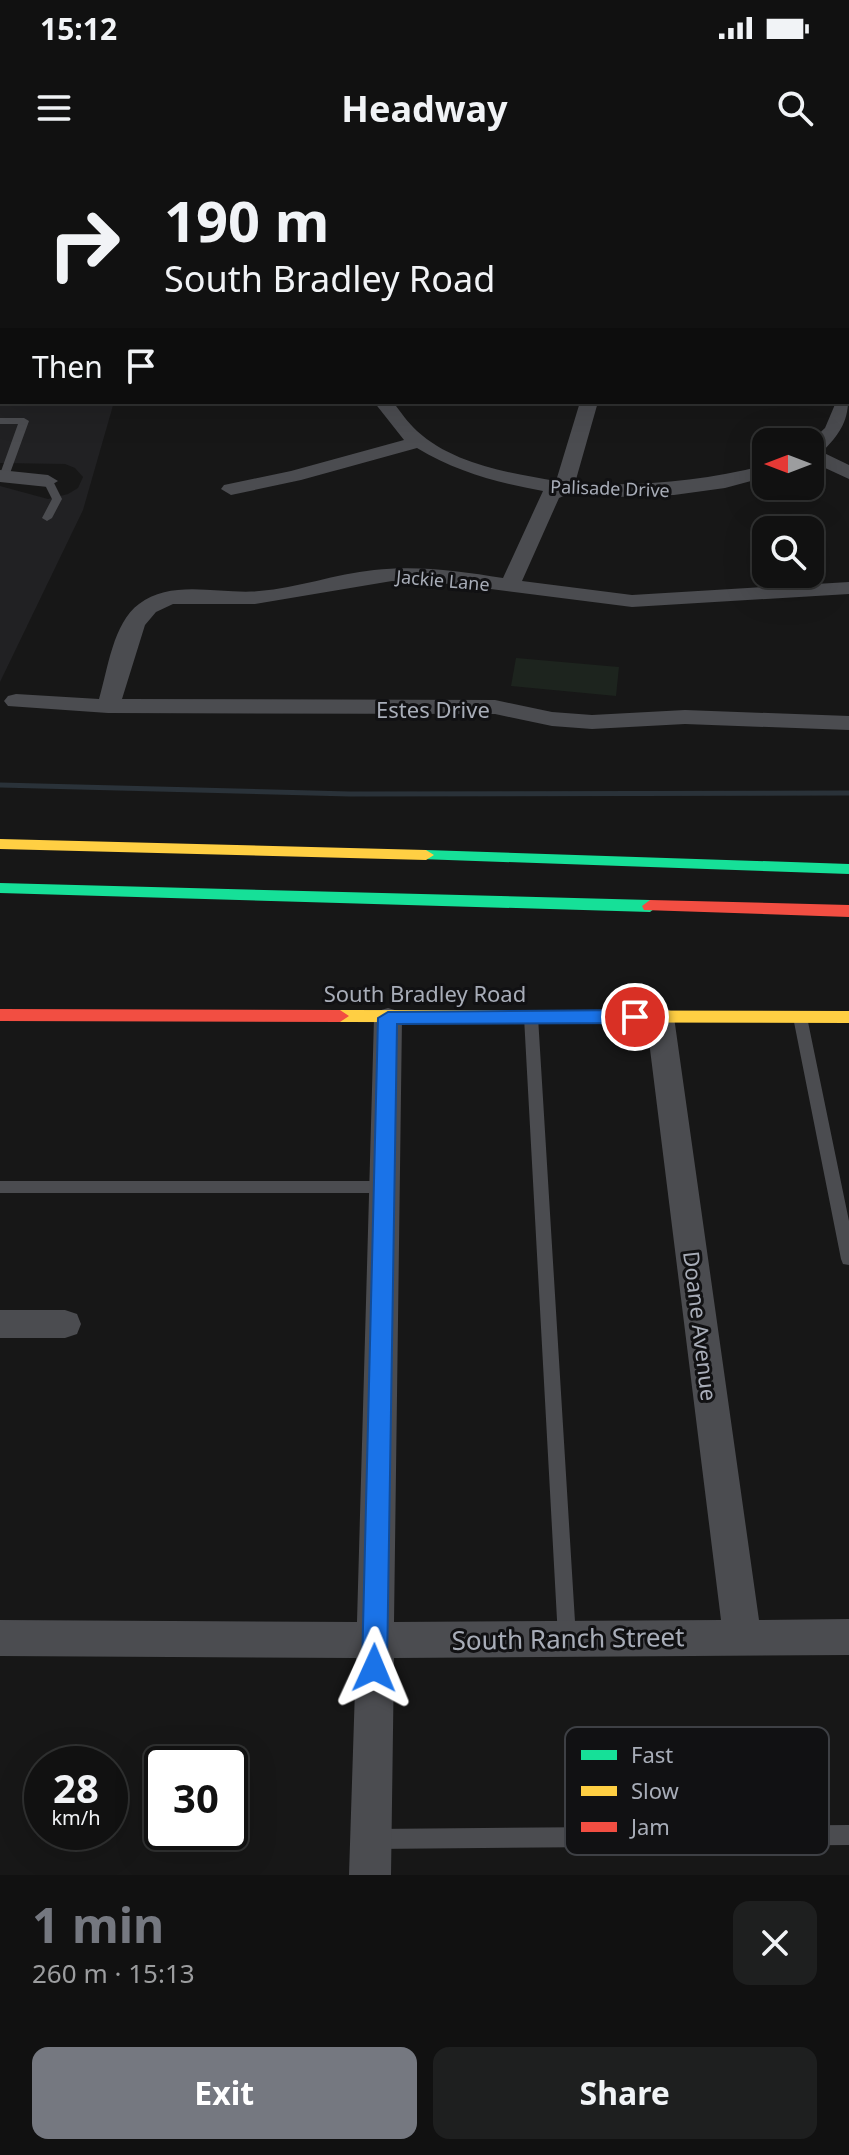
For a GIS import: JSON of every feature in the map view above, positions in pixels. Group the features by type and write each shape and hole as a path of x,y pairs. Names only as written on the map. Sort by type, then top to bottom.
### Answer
{"main road":[{"path":"29,826 233,848"},
{"path":"0,844 233,848 849,869"},
{"path":"0,888 849,911"},
{"path":"0,897 166,893"},
{"name":"South Bradley Road","path":"0,1015 849,1017"}],"street":[{"name":"Palisade Drive","path":"384,404 399,427 416,442 439,454 487,472 563,489 681,490 730,483 752,476"},
{"path":"519,589 569,497 563,489 588,404"},
{"path":"824,439 833,430 844,404"},
{"path":"231,489 294,476 416,442"},
{"path":"824,460 849,473"},
{"path":"2,476 48,481"},
{"name":"Jackie Lane","path":"108,706 135,622 144,609 168,598 273,596 391,575 431,576 633,601 738,596 822,587 849,588"},
{"name":"Estes Drive","path":"16,701 108,706 495,707 552,719 592,722 685,717 849,723"},
{"name":"Doane Avenue","path":"660,1017 742,1636"},
{"path":"370,1875 388,1018"},
{"path":"0,1324 65,1324"},
{"name":"South Ranch Street","path":"0,1638 375,1640 849,1637"}],"lane":[{"path":"0,421 24,421 2,476"},
{"path":"47,518 57,499 48,481"},
{"path":"531,1017 567,1638"},
{"path":"800,1017 849,1259"},
{"path":"0,1187 384,1187"},
{"path":"829,1835 849,1835"},
{"path":"371,1839 565,1837"}],"shaded area":[{"path":"0,404 113,404 83,510 0,682 0,486 48,499 78,488 83,477 75,468 65,464 0,463"},
{"path":"516,658 619,667 616,696 511,686"}],"waterway":[{"path":"0,785 350,794 849,793"}],"traffic: fast":[{"path":"426,855 849,869"},
{"path":"0,888 650,906"}],"traffic: slow":[{"path":"0,844 426,855"},
{"path":"340,1016 849,1017"}],"traffic: jam":[{"path":"650,906 849,911"},
{"path":"0,1015 340,1016"}],"route":[{"path":"374,1668 388,1018 635,1017"}]}
